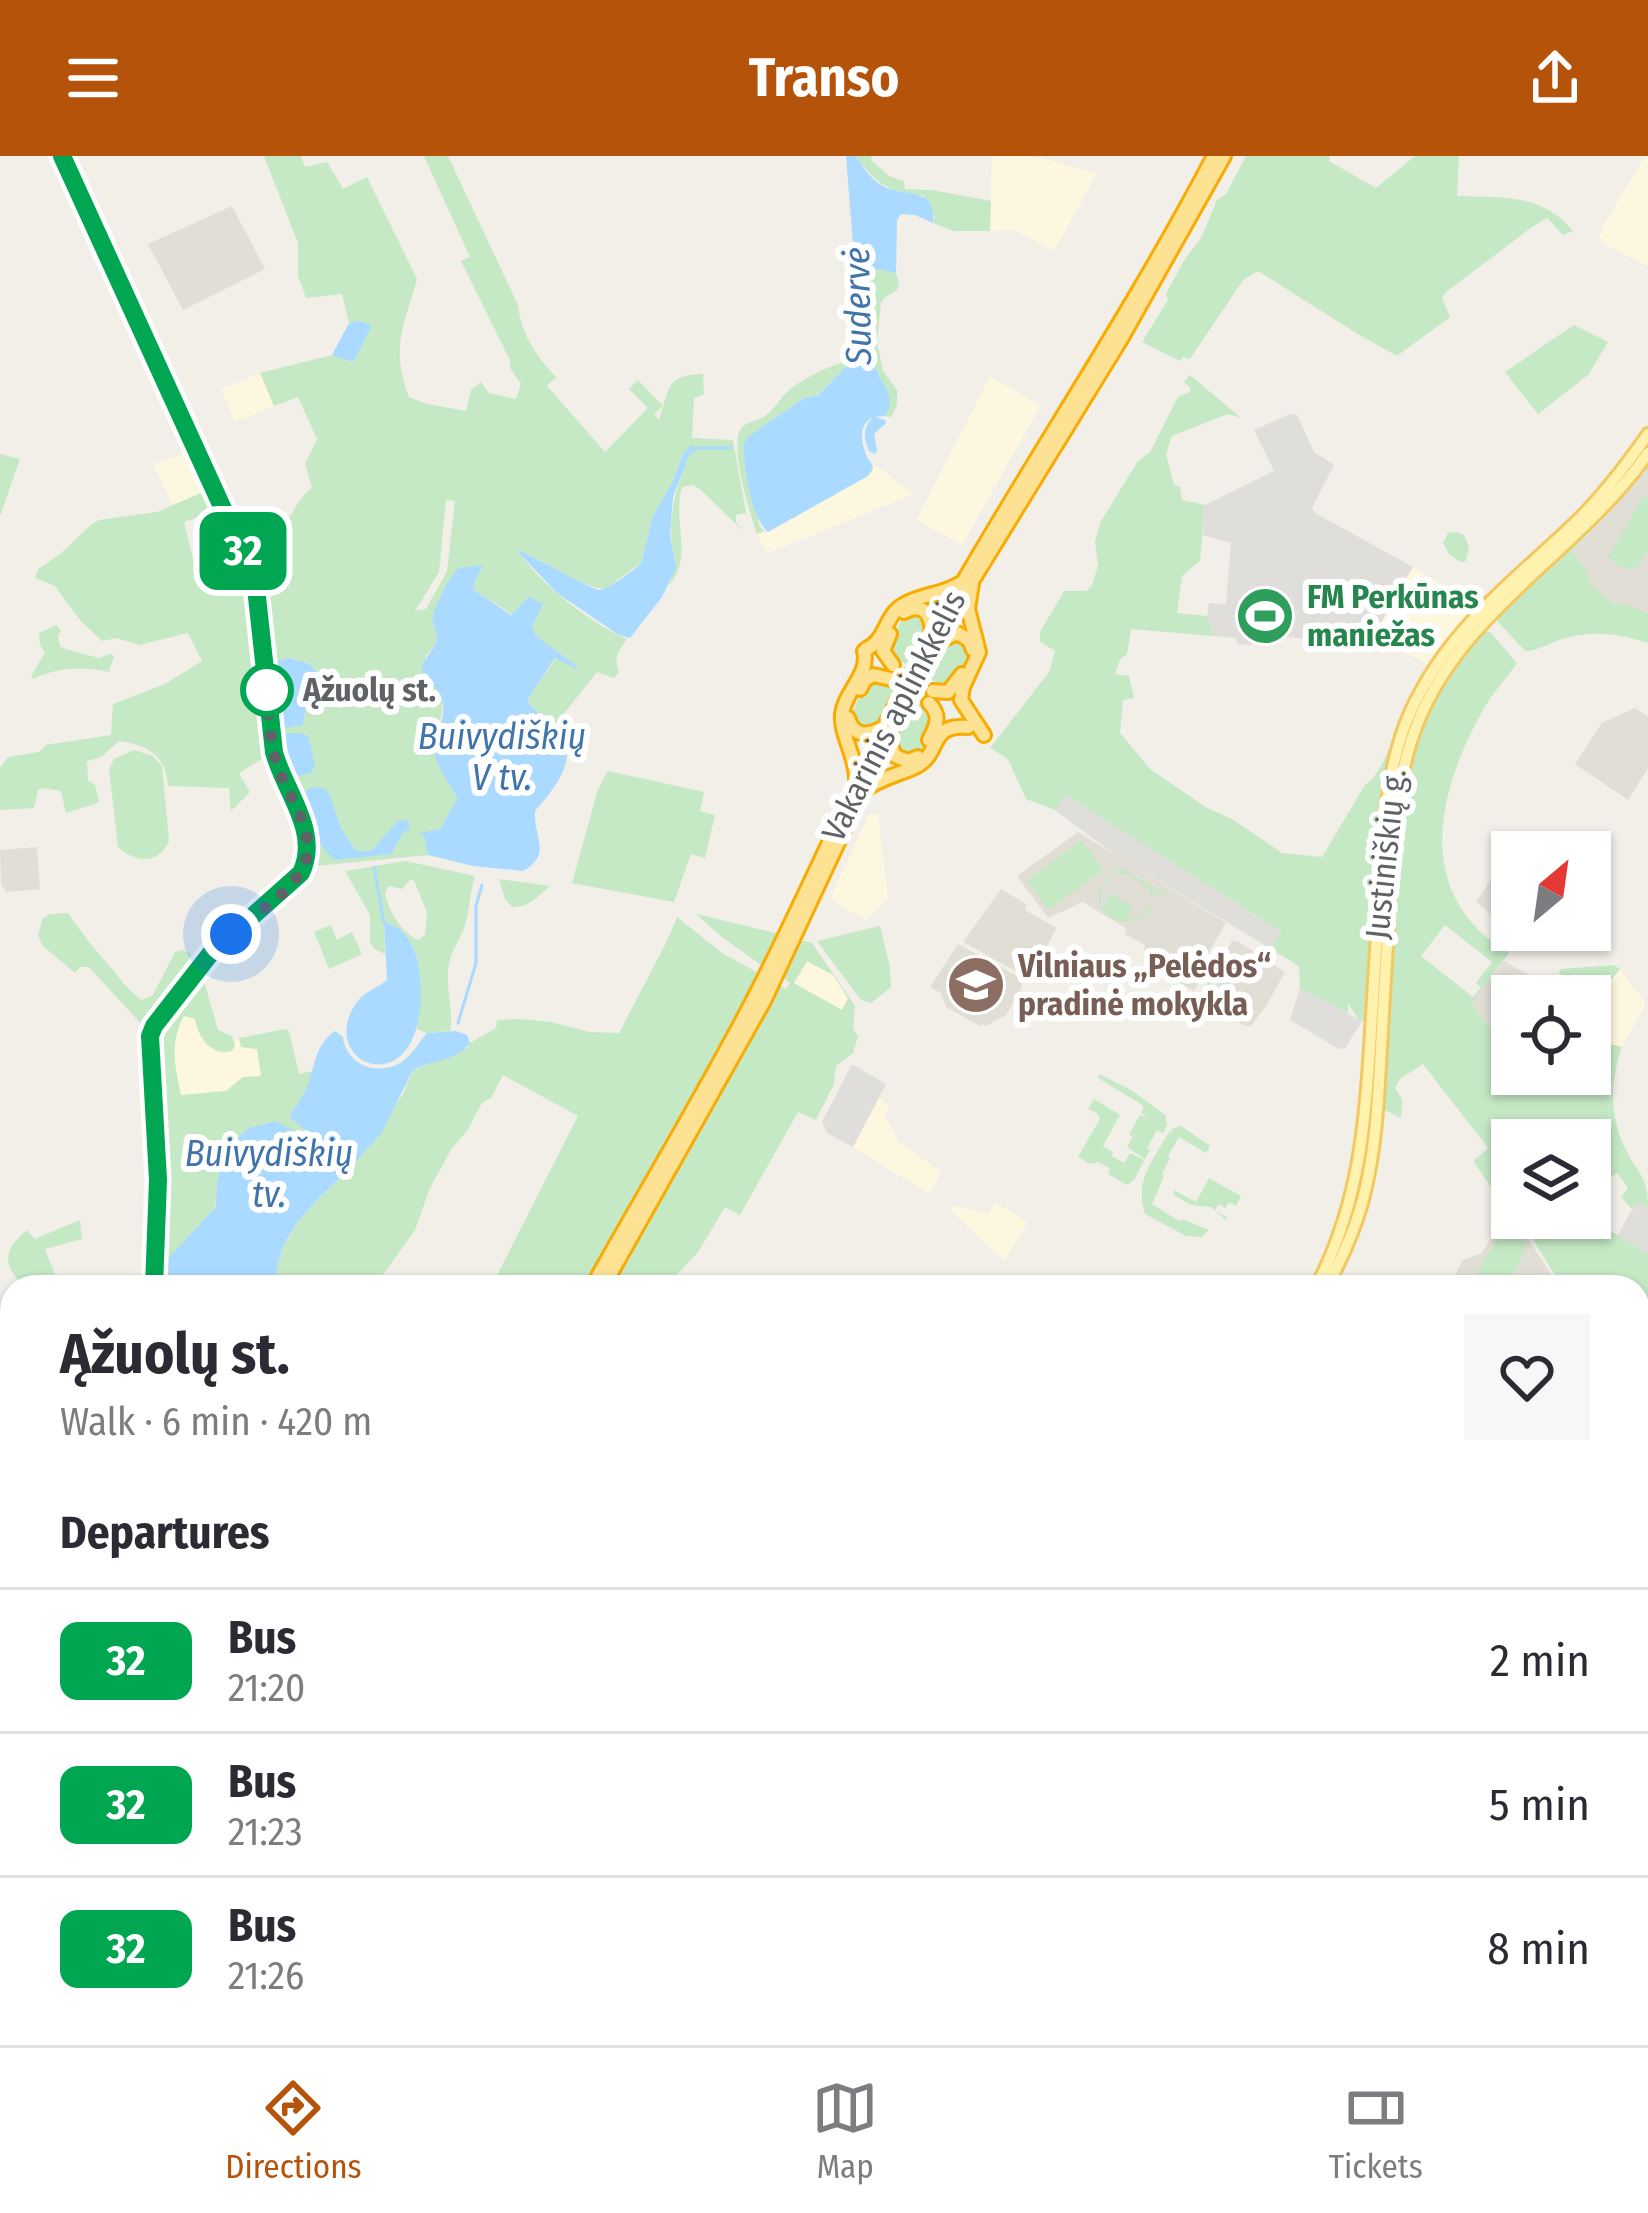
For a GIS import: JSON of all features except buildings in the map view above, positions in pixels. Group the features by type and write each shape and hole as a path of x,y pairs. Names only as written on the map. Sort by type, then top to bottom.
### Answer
{"highway":[{"name":"Vakarinis aplinkkelis","path":"599,1275 752,1001 934,640 1219,157"},
{"name":"Vakarinis aplinkkelis","path":"968,581 1112,354 1219,157"},
{"path":"968,727 942,731 922,763 858,790 842,718 866,662 865,650 874,646 900,607 968,581 968,609 979,652 962,700 984,735"},
{"path":"904,611 926,611 934,640 957,633 969,640 973,652 953,689 931,697 938,722 919,757 908,761 895,756 888,728 860,734 850,726 848,715 865,680 892,672 884,647 904,611"},
{"name":"Vakarinis aplinkkelis","path":"610,1275 752,1023 858,790"}],"main road":[{"path":"62,156 255,579 274,752 304,826 307,851 301,873 211,953 152,1031 158,1205 155,1275"},
{"name":"Justiniškių g.","path":"1333,1275 1362,1201 1373,1142 1384,824 1396,752 1411,712 1432,670 1461,630 1582,516 1648,434"},
{"name":"Justiniškių g.","path":"1321,1275 1343,1226 1363,1139 1398,795 1420,718 1477,628 1587,525 1648,453"}],"shaded area":[{"path":"992,156 1032,156 1097,173 1054,251 1014,230 990,231"},
{"path":"1648,158 1648,266 1603,244 1600,236"},
{"path":"232,206 265,269 183,310 148,244"},
{"path":"260,373 274,406 235,422 221,389"},
{"path":"990,377 1041,405 962,545 916,520"},
{"path":"1297,415 1314,452 1334,465 1312,508 1315,513 1413,567 1369,644 1254,634 1252,645 1213,636 1209,603 1226,604 1231,543 1203,535 1205,505 1274,471 1254,430"},
{"path":"193,451 210,489 173,506 153,464"},
{"path":"871,462 914,494 776,550 764,549 757,534 868,476"},
{"path":"1648,471 1648,613 1615,605 1590,585 1585,567 1571,551"},
{"path":"1413,567 1455,593 1472,611 1431,666 1394,647 1369,644"},
{"path":"1635,708 1648,717 1648,768 1628,800 1575,764 1602,723"},
{"path":"1066,794 1281,931 1271,949 1114,854 1055,810"},
{"path":"869,814 878,814 888,898 866,920 830,899"},
{"path":"1078,832 1226,923 1206,957 1212,961 1194,991 1143,962 1145,945 1083,902 1048,918 1017,876"},
{"path":"37,847 40,889 6,892 1,884 0,850"},
{"path":"1491,880 1491,914 1476,902"},
{"path":"1001,889 1057,928 1030,976 963,942"},
{"path":"1232,941 1285,972 1251,1026 1197,1000"},
{"name":"Vilniaus „Pelėdos“ pradinė mokykla","path":"958,944 1023,979 1006,1015 986,1026 946,1007 941,993 930,987"},
{"path":"807,960 833,975 848,999 841,1011 794,983"},
{"path":"1504,961 1529,975 1493,975"},
{"path":"1620,969 1645,1006 1622,1047 1611,1044 1611,981"},
{"path":"1491,977 1491,1032 1470,1003"},
{"path":"1300,988 1362,1021 1345,1048 1339,1049 1290,1020"},
{"path":"184,1016 195,1019 198,1032 214,1051 225,1053 235,1046 235,1040 241,1047 257,1048 261,1076 226,1091 180,1096 173,1058"},
{"path":"852,1064 886,1084 853,1147 827,1133 822,1122"},
{"path":"879,1098 889,1105 884,1115 900,1143 941,1172 930,1194 853,1147"},
{"path":"1637,1201 1648,1208 1648,1254 1617,1236"},
{"path":"995,1203 1027,1222 1005,1261 951,1211 954,1205 988,1214"},
{"path":"1491,1238 1528,1239 1551,1275 1455,1275 1463,1260 1482,1253"}],"green space":[{"path":"264,156 301,156 305,167 327,162 343,189 367,177 417,279 400,350 409,397 466,411 471,390 481,382 489,393 516,399 521,384 461,261 470,257 424,156 448,156 518,305 526,335 556,377 547,386 605,452 648,408 629,389 638,380 663,406 654,414 659,420 671,385 691,375 703,374 704,394 694,398 692,438 733,440 746,513 736,515 736,522 743,531 700,489 682,487 680,564 669,585 674,562 673,509 689,454 684,452 653,516 641,563 605,589 518,551 567,601 627,639 618,654 619,672 614,678 597,672 554,726 527,701 556,658 576,668 536,636 532,627 474,590 482,566 446,585 432,618 436,643 425,658 443,702 436,758 457,799 440,829 420,834 428,855 315,866 306,816 278,758 260,586 235,522 250,518 266,538 281,528 312,488 305,464 317,439 298,397 274,406 260,373 332,355 353,361 371,328 349,323 342,294 306,298 298,276 298,243","holes":["446,500 455,501 447,571 426,609 415,611 439,572","290,658 316,671 303,725"]},
{"path":"856,156 872,156 889,176 904,181 905,189 991,201 990,231 954,231 933,223 935,217 924,196 884,185"},
{"path":"1246,156 1330,156 1329,161 1376,188 1415,156 1459,156 1457,196 1535,204 1573,231 1563,235 1547,218 1532,227 1446,292 1442,298 1450,317 1397,356 1258,271 1243,280 1190,359 1180,361 1142,342 1217,200 1226,194"},
{"path":"877,269 896,273 899,283 881,303 877,342 883,371 897,390 891,417 885,416 889,398 874,360 864,283"},
{"path":"852,319 851,363 817,395 804,398 749,436 759,525 764,531 757,534 739,466 740,430 768,414 796,385 843,363 849,344 846,327"},
{"path":"1574,325 1608,342 1589,374 1538,414 1505,372"},
{"path":"1190,375 1241,418 1228,414 1172,436 1166,454 1182,500 1205,505 1200,561 1182,576 1177,613 1207,616 1213,636 1131,629 1127,654 1115,674 1129,676 1134,698 1123,700 1120,733 1150,769 1207,808 1282,853 1322,857 1379,769 1405,704 1410,707 1399,733 1368,1022 1359,1020 1348,1003 1348,1013 1300,988 1299,966 1271,949 1281,931 1066,795 1055,810 1026,799 1008,759 990,748 1049,672 1055,651 1040,642 1040,632 1064,591 1086,591 1092,585 1101,521 1138,461 1150,452 1178,397 1190,392 1184,382"},
{"path":"0,454 20,459 0,516"},
{"path":"1648,457 1648,471 1571,551 1585,567 1591,585 1615,605 1648,613 1648,643 1595,634 1525,651 1495,613"},
{"path":"210,489 220,509 184,522 194,563 233,549 240,553 262,652 271,753 239,773 250,792 231,811 229,788 168,786 164,767 154,754 119,741 101,757 87,761 88,780 95,785 99,801 95,804 66,813 61,791 42,788 34,808 0,810 0,768 8,757 39,752 46,745 111,735 113,704 165,684 202,661 188,633 139,645 117,638 102,641 55,586 35,578 38,569 99,520 157,512"},
{"path":"1644,495 1648,499 1648,551 1637,567 1623,569 1608,557"},
{"path":"1457,532 1469,547 1466,561 1449,554 1443,543 1448,533"},
{"path":"921,612 928,630 909,666 887,649 903,617"},
{"path":"56,625 61,630 60,646 65,649 99,658 114,656 109,672 71,669 33,679 45,653 39,633"},
{"path":"1482,630 1490,632 1517,663 1471,733 1447,801 1442,836 1445,869 1457,900 1477,929 1491,940 1491,951 1509,953 1471,1003 1491,1031 1491,1095 1611,1095 1611,1044 1622,1047 1613,1085 1614,1111 1625,1148 1644,1182 1648,1208 1637,1201 1632,1209 1621,1197 1628,1188 1617,1173 1611,1178 1611,1119 1491,1119 1491,1187 1474,1160 1488,1148 1423,1064 1395,1088 1402,1099 1401,1118 1379,1107 1396,833 1407,763 1433,696","holes":["1445,925 1492,962 1476,983 1481,987 1473,997 1421,956"]},
{"path":"948,639 965,640 970,653 954,684 946,687 926,677"},
{"path":"880,679 896,689 877,726 862,731 851,715 866,683"},
{"path":"914,700 931,711 935,722 912,758 897,754 894,737"},
{"path":"134,750 153,756 162,766 169,841 159,854 146,859 118,847 109,769 114,759"},
{"path":"608,771 704,792 700,811 715,815 705,858 691,854 674,902 572,883 598,789"},
{"path":"1082,840 1103,870 1048,910 1027,881"},
{"path":"406,861 475,876 465,925 449,964 450,1031 417,1029 420,983 415,952 398,929 384,923 385,954 374,949 370,915 345,871","holes":["414,881 427,912 425,935 418,940 396,920 385,893 389,886 402,889"]},
{"path":"1122,868 1165,894 1154,891 1151,910 1138,919 1124,921 1113,918 1104,911 1099,901 1100,890 1107,878","holes":["1127,874 1150,889 1152,903 1141,916 1127,919 1133,907 1110,893 1104,905 1125,919 1102,905 1101,895 1109,878"]},
{"path":"499,879 550,886 528,903 512,907"},
{"path":"68,913 142,1000 153,995 175,952 190,953 193,971 147,1026 89,967 75,973 43,946 38,935 43,918"},
{"path":"696,914 780,934 764,967"},
{"path":"677,917 722,953 760,974 591,1275 497,1275 578,1116 503,1075 452,1148 430,1188 415,1230 383,1275 277,1275 291,1233 346,1172 249,1128 226,1147 213,1212 159,1268 158,1048 178,1013 173,1008 201,971 218,1030 232,1036 235,1046 224,1052 212,1048 195,1019 184,1016 175,1045 181,1095 226,1091 243,1077 261,1076 257,1049 241,1047 239,1038 286,1029 299,1074 313,1071 291,1119 351,1167 403,1094 413,1070 467,1048 496,1028 497,1020 551,1022 589,1032 619,1033"},
{"path":"331,925 337,940 352,932 362,954 329,969 314,932"},
{"path":"880,926 891,987 871,1003 861,1000 817,941"},
{"path":"800,940 812,943 855,1006 853,1029 858,1036 853,1053 836,1066 834,1084 816,1120 798,1112 740,1215 725,1207 698,1252 677,1275 618,1275 778,984 786,989 790,983 782,977","holes":["807,961 833,975 848,998 842,1010 794,983"]},
{"path":"1614,965 1620,969 1611,980 1611,975 1559,975 1560,969"},
{"path":"1099,1074 1165,1115 1167,1126 1163,1133 1157,1130 1145,1159 1127,1147 1140,1115 1148,1119 1141,1113 1144,1106 1098,1078"},
{"path":"1094,1099 1120,1115 1103,1146 1124,1163 1130,1153 1144,1160 1127,1185 1108,1174 1110,1168 1078,1157 1100,1119 1088,1109"},
{"path":"1181,1126 1210,1146 1206,1153 1179,1137 1152,1204 1179,1221 1209,1230 1201,1237 1186,1236 1145,1214 1142,1202 1152,1161 1171,1129"},
{"path":"1209,1178 1241,1196 1236,1206 1218,1204 1215,1211 1174,1195 1174,1190 1196,1202"},
{"path":"80,1220 82,1239 45,1249 55,1275 15,1275 8,1257 13,1244 27,1230 35,1239"},
{"path":"1611,1231 1648,1254 1648,1275 1555,1275 1533,1239 1611,1239"},
{"path":"1497,1239 1524,1239 1527,1247 1512,1275 1476,1275"}],"water":[{"path":"846,156 856,156 883,186 925,198 933,211 933,223 901,214 896,273 877,269 864,283 874,360 890,398 885,416 875,417 886,423 874,434 875,454 869,451 865,437 873,417 863,430 872,470 768,532 753,503 744,443 804,398 818,395 853,356 850,326 855,270"},
{"path":"360,321 371,328 353,362 332,355 349,323"},
{"path":"693,445 696,451 689,455 673,497 670,534 676,568 662,597 630,638 557,593 518,552 599,590 614,583 641,563 653,516 684,452"},
{"name":"Buivydiškių V tv.","path":"483,565 474,590 511,615 529,597 543,604 532,627 536,636 578,667 555,658 527,701 555,727 567,749 563,771 535,811 539,851 523,871 428,855 419,833 440,829 457,799 435,753 442,699 421,667 436,643 432,618 458,568"},
{"path":"290,658 316,671 303,725 281,729 273,706 274,676 279,661"},
{"path":"282,734 308,736 315,766 311,773 288,778 280,739"},
{"path":"315,787 329,793 341,828 356,851 371,851 399,820 408,821 410,829 391,854 335,860 317,838 305,810 302,792"},
{"name":"Buivydiškių tv.","path":"384,923 397,928 410,942 421,991 413,1038 400,1056 385,1064 369,1063 356,1055 348,1041 347,1023 360,998 387,980"},
{"name":"Buivydiškių tv.","path":"335,1031 356,1061 373,1068 402,1062 427,1033 456,1031 467,1035 470,1043 450,1057 413,1070 382,1132 351,1167 290,1115 307,1087 319,1049"},
{"name":"Buivydiškių tv.","path":"276,1121 346,1172 291,1232 278,1275 158,1275 159,1268 215,1208 220,1160 226,1147 249,1128"}],"waterway":[{"name":"Sudervė","path":"693,448 731,448"},
{"name":"Sudervė","path":"374,867 384,923"},
{"path":"458,1023 476,963 476,906 482,885"}],"bus line":[{"name":"32","path":"62,156 255,579 274,752 307,842 301,873 211,953 150,1036 158,1180 155,1275"}],"place":[{"name":"FM Perkūnas maniežas","path":"1265,616"},
{"name":"Ąžuolų st.","path":"267,690"},
{"name":"Vilniaus „Pelėdos“ pradinė mokykla","path":"976,985"}],"route":[{"path":"231,934 293,881 306,858 304,826 274,752 267,690"}]}
